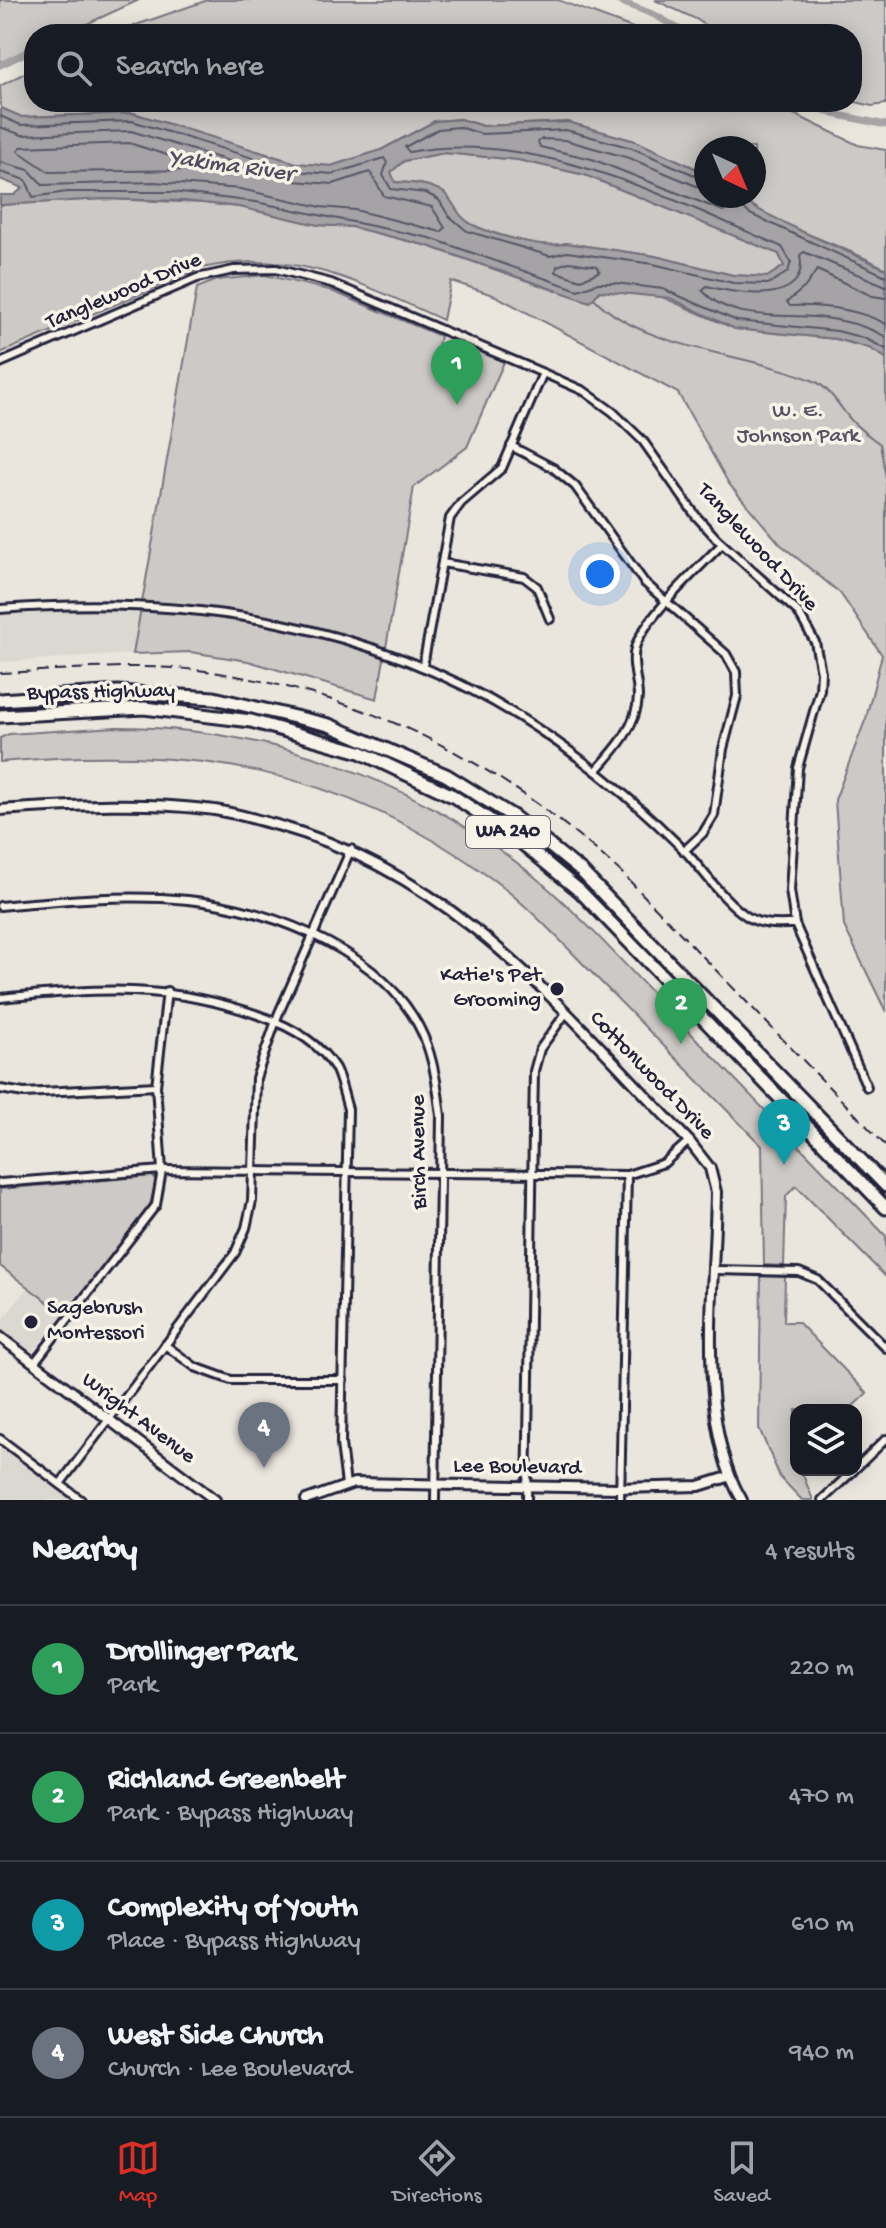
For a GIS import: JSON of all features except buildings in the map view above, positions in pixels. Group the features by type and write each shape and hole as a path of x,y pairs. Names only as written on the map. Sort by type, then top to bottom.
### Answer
{"highway":[{"name":"Bypass Highway","path":"0,700 118,692 214,698 329,725 446,775 514,817 581,871 886,1186"},
{"name":"Bypass Highway","path":"0,716 144,708 251,721 360,752 453,796 511,834 581,892 886,1208"}],"street":[{"name":"Tanglewood Drive","path":"0,363 197,278 223,271 263,268 319,278 584,391 613,412 643,441 696,516 722,544 798,612 815,642 821,672 798,768 790,890 795,924 867,1087"},
{"path":"423,666 450,518 461,503 502,468 543,373"},
{"path":"511,446 553,468 575,486 644,582 726,654 736,672 737,696 723,749 714,815 703,833 684,851"},
{"path":"596,771 634,718 638,695 634,671 635,648 644,629 722,544"},
{"path":"442,563 524,577 537,587 550,619"},
{"path":"0,609 104,603 194,608 306,629 423,666 534,726 596,771 684,851 746,916 764,925 795,924"},
{"name":"Cottonwood Drive","path":"0,810 119,803 206,809 291,829 351,849 428,892 492,939 689,1141 704,1158 714,1179 716,1270 713,1404 728,1477 742,1500"},
{"path":"60,1484 235,1253 252,1201 256,1078 276,1021 351,849"},
{"name":"Birch Avenue","path":"0,906 87,898 189,900 251,913 312,936 345,951 390,986 426,1043 437,1082 440,1171 435,1500"},
{"path":"0,998 115,989 167,991 223,1002 276,1021 309,1040 335,1069 348,1109 341,1453 346,1485"},
{"path":"34,1363 156,1205 162,1170 156,1086 167,991"},
{"path":"527,1500 534,1071 540,1049 566,1013"},
{"path":"0,1089 24,1093 156,1086"},
{"path":"0,1183 162,1170 533,1171 627,1175 664,1163 689,1141"},
{"path":"620,1500 627,1175"},
{"path":"716,1270 799,1272 818,1280 886,1348"},
{"name":"Wright Avenue","path":"0,1337 215,1500"},
{"path":"165,1345 195,1367 231,1380 343,1380"},
{"path":"0,1439 81,1500"},
{"path":"862,1462 886,1439"},
{"path":"822,1500 848,1476"},
{"name":"Lee Boulevard","path":"306,1500 346,1485 618,1488 699,1486 728,1477"}],"shaded area":[{"path":"141,610 133,654 0,662 0,615"},
{"path":"28,1287 65,1315 32,1352 0,1329 0,1323"},
{"path":"0,1444 73,1500 0,1500"}],"green space":[{"path":"0,0 139,0 87,24 24,24 24,51 0,63"},
{"path":"208,0 558,0 622,24 139,24"},
{"path":"655,0 886,0 886,104 862,104 862,24 703,24"},
{"path":"24,73 24,112 790,112 858,145 886,150 886,269 756,208 766,208 766,136 694,136 694,168 635,141 568,122 483,126 460,119 435,121 381,150 331,166 296,163 133,113 21,117 1,108 0,86"},
{"path":"444,153 518,160 585,175 779,254 784,266 767,277 733,275 655,256 566,243 533,243 491,232 465,220 431,187 394,182 391,172 404,161"},
{"name":"W. E. Johnson Park","path":"104,199 205,203 255,209 318,225 352,227 428,246 556,291 615,291 662,297 735,329 836,339 869,348 886,358 886,1012 844,926 835,800 866,718 882,655 840,593 780,544 729,484 678,393 496,296 451,281 443,320 326,272 267,262 202,268 0,353 0,205"},
{"path":"265,275 329,290 440,336 437,350 442,348 450,358 461,358 473,349 504,362 467,447 414,487 377,699 248,661 190,652 133,654 197,288 217,280"},
{"path":"116,727 172,729 228,736 335,764 437,810 485,839 530,873 588,926 886,1236 886,1277 796,1186 786,1196 784,1266 764,1265 762,1146 536,916 495,881 436,842 378,811 319,788 259,772 198,762 135,757 69,757 0,762 0,738 9,734"},
{"path":"152,1176 156,1180 150,1205 65,1315 0,1266 0,1189"},
{"path":"761,1276 785,1277 784,1322 798,1322 867,1393 855,1404 790,1404 790,1476 803,1476 813,1500 802,1500 780,1477 759,1428"}],"water":[{"name":"Yakima River","path":"1,108 22,117 133,113 296,163 331,166 381,150 435,121 460,119 483,126 568,122 635,141 694,168 694,208 755,208 886,269 886,358 869,348 836,339 735,329 670,298 600,291 590,302 428,246 352,227 318,225 239,207 184,201 104,199 0,205 0,195 14,195 23,188 0,179","holes":["444,153 518,160 585,175 779,254 784,266 767,277 733,275 655,256 566,243 557,245 518,240 471,224 443,192 425,185 395,182 391,172 404,161"]}],"waterway":[{"path":"616,0 670,24"},
{"path":"0,65 24,54"},
{"path":"829,112 886,125"},
{"path":"594,298 615,315 668,340 788,372 819,384 855,424 880,444 886,478"}],"railway":[{"path":"0,673 137,667 219,673 332,700 436,742 532,800 622,873 886,1146"}],"place":[{"name":"Drollinger Park","path":"457,405"},
{"name":"Katie's Pet Grooming","path":"557,989"},
{"name":"Richland Greenbelt","path":"681,1044"},
{"name":"Complexity of Youth","path":"784,1165"},
{"name":"Sagebrush Montessori","path":"31,1322"},
{"name":"West Side Church","path":"264,1468"}]}
